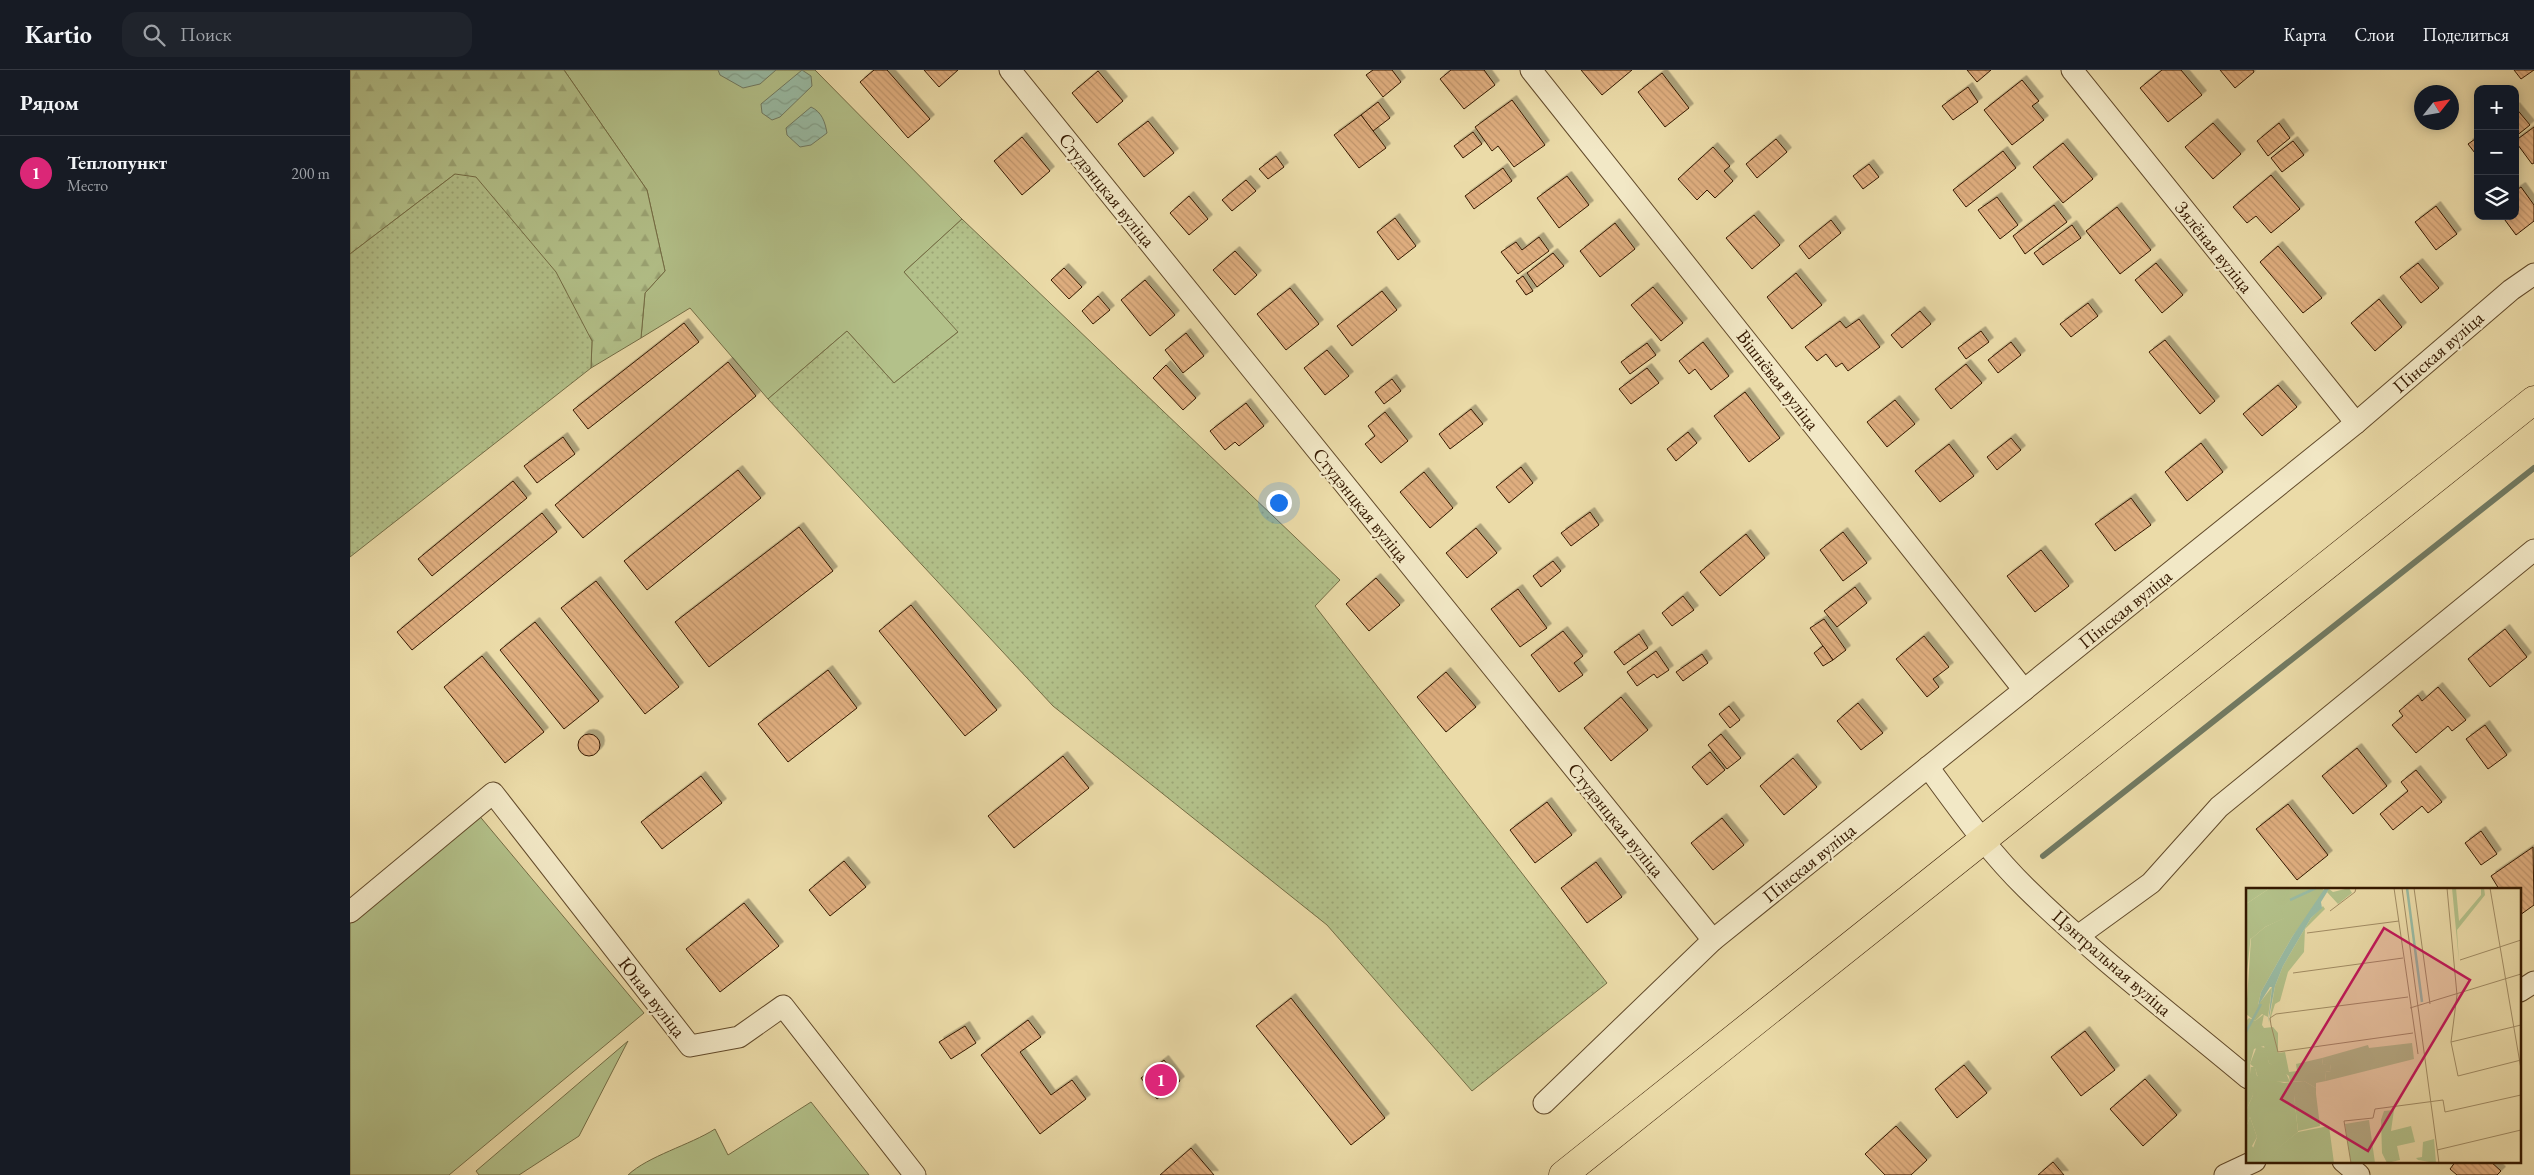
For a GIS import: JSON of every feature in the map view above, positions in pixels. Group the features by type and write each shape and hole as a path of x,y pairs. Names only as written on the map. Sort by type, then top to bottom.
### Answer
{"main road":[{"path":"1563,1175 2534,400"}],"street":[{"name":"Студэнцкая вуліца","path":"1010,70 1713,940"},
{"name":"Вішнёвая вуліца","path":"1532,70 2024,690"},
{"name":"Зялёная вуліца","path":"2072,70 2356,423"},
{"name":"Пінская вуліца","path":"1544,1103 1713,940 2356,423 2511,290 2534,274"},
{"path":"2078,936 2151,883 2220,807 2534,550"},
{"name":"Цэнтральная вуліца","path":"1928,767 1983,841 2025,887 2078,936 2246,1076"},
{"name":"Юная вуліца","path":"350,912 494,793 690,1046 739,1037 783,1006 915,1175"},
{"path":"2522,991 2534,982"},
{"path":"2225,1175 2253,1162"},
{"path":"2344,1162 2359,1175"}],"green space":[{"path":"350,70 564,70 647,190 665,271 645,293 641,338 591,368 592,340 455,174 350,254"},
{"path":"564,70 815,70 962,219 904,272 959,331 894,383 847,331 768,399 690,308 641,338 645,293 665,271 647,190"},
{"path":"455,174 476,177 556,272 592,341 591,368 350,557 350,254"},
{"path":"962,219 1340,580 1315,606 1607,983 1472,1091 1327,925 1053,706 768,399 847,331 894,383 958,332 904,272"},
{"path":"477,813 644,1013 449,1175 350,1175 350,919"},
{"path":"628,1041 579,1136 519,1175 479,1175 476,1171"},
{"path":"811,1102 869,1175 628,1175 636,1168 658,1156 715,1129 728,1155"}],"water":[{"path":"718,70 776,70 760,84 743,88 720,75"},
{"path":"802,70 811,76 812,86 780,117 772,120 762,113 761,104"},
{"path":"811,107 822,118 827,133 811,145 800,147 787,135 786,128"}],"building":[{"path":"874,70 887,70 930,119 908,138 860,82"},
{"path":"924,70 958,70 939,87"},
{"path":"1373,70 1392,70 1401,82 1383,97 1366,75"},
{"path":"1451,70 1484,70 1495,85 1464,109 1440,79"},
{"path":"1581,70 1632,70 1602,95"},
{"path":"1967,70 1991,70 1977,82"},
{"path":"2162,70 2181,70 2202,95 2168,122 2140,88"},
{"path":"2220,70 2253,70 2254,72 2235,88"},
{"path":"2514,70 2534,70 2521,79"},
{"path":"1098,71 1123,101 1097,123 1072,93"},
{"path":"1662,73 1689,108 1665,127 1638,92"},
{"path":"2022,80 2039,101 2032,106 2044,120 2012,145 1984,110"},
{"path":"1968,87 1978,102 1953,120 1942,106"},
{"path":"1512,100 1545,145 1514,167 1498,146 1492,151 1475,127"},
{"path":"1378,102 1390,118 1373,131 1361,115"},
{"path":"2519,112 2530,125 2519,134"},
{"path":"1361,115 1386,148 1359,168 1334,135"},
{"path":"1148,121 1174,153 1144,177 1118,144"},
{"path":"2213,123 2241,154 2213,179 2185,147"},
{"path":"2279,123 2290,138 2268,156 2257,141"},
{"path":"2534,127 2534,163 2532,164 2519,146 2519,138"},
{"path":"1473,132 1482,144 1463,158 1454,146"},
{"path":"1022,137 1050,171 1022,195 994,161"},
{"path":"1776,139 1787,152 1757,178 1746,164"},
{"path":"2474,140 2474,152 2468,144"},
{"path":"2293,141 2304,155 2282,172 2271,158"},
{"path":"2063,143 2093,179 2063,203 2033,167"},
{"path":"1713,147 1730,166 1724,171 1733,181 1715,198 1707,190 1697,200 1678,179"},
{"path":"2003,151 2016,168 1966,207 1953,190"},
{"path":"1276,156 1284,167 1268,179 1259,169"},
{"path":"1869,164 1879,177 1863,189 1853,176"},
{"path":"1503,168 1512,181 1474,209 1465,196"},
{"path":"2271,175 2300,209 2271,233 2256,216 2247,223 2233,207"},
{"path":"1567,176 1589,205 1559,228 1537,198"},
{"path":"1246,180 1256,191 1232,211 1222,200"},
{"path":"2521,187 2534,205 2534,221 2516,235 2505,220 2519,220 2519,188"},
{"path":"1189,196 1208,219 1189,235 1170,213"},
{"path":"1997,197 2018,225 2000,239 1978,210"},
{"path":"2054,205 2067,222 2025,254 2013,236"},
{"path":"2436,206 2457,234 2436,250 2415,222"},
{"path":"2117,207 2151,250 2120,274 2086,231"},
{"path":"1754,215 1780,245 1752,269 1726,238"},
{"path":"1395,218 1416,246 1398,260 1377,232"},
{"path":"1831,220 1841,233 1809,259 1799,246"},
{"path":"1615,223 1635,249 1600,277 1580,251"},
{"path":"2072,225 2081,238 2043,265 2034,253"},
{"path":"1539,237 1549,251 1518,274 1501,252 1516,242 1522,250"},
{"path":"2278,246 2322,298 2303,313 2260,262"},
{"path":"1235,251 1257,275 1235,295 1213,270"},
{"path":"1553,253 1564,266 1537,287 1527,273"},
{"path":"2156,263 2183,295 2162,313 2135,280"},
{"path":"2418,263 2439,288 2421,303 2400,277"},
{"path":"1064,268 1082,287 1069,299 1051,280"},
{"path":"1796,273 1822,305 1792,329 1767,297"},
{"path":"1523,276 1533,291 1526,295 1516,281"},
{"path":"1145,280 1175,315 1150,336 1121,300"},
{"path":"1653,287 1683,323 1661,341 1631,305"},
{"path":"1290,288 1319,324 1286,350 1257,314"},
{"path":"1382,291 1397,310 1352,346 1337,326"},
{"path":"1098,296 1110,310 1093,324 1082,311"},
{"path":"2379,299 2402,327 2375,351 2351,323"},
{"path":"2088,303 2098,316 2071,337 2060,324"},
{"path":"1920,311 1931,324 1902,348 1891,335"},
{"path":"1859,319 1880,347 1848,371 1842,363 1836,367 1826,354 1817,361 1805,347 1840,321 1846,328"},
{"path":"684,323 699,342 588,429 573,410"},
{"path":"1981,331 1989,342 1966,359 1958,348"},
{"path":"1186,333 1204,356 1183,373 1165,350"},
{"path":"2165,340 2215,401 2200,414 2149,352"},
{"path":"1703,342 1729,376 1711,390 1695,369 1689,374 1679,361"},
{"path":"2011,342 2021,355 1998,373 1988,360"},
{"path":"1647,343 1656,355 1630,374 1621,362"},
{"path":"1327,350 1349,376 1325,395 1304,368"},
{"path":"728,362 756,396 583,538 555,505"},
{"path":"1966,364 1982,383 1951,409 1935,389"},
{"path":"1166,365 1196,398 1183,410 1153,378"},
{"path":"1647,368 1659,383 1631,404 1619,389"},
{"path":"1392,379 1401,391 1384,404 1375,392"},
{"path":"2278,385 2297,407 2262,436 2243,414"},
{"path":"1745,392 1780,438 1749,462 1714,416"},
{"path":"1895,400 1915,424 1887,447 1867,422"},
{"path":"1246,403 1264,426 1239,446 1235,442 1225,450 1210,431"},
{"path":"1471,409 1483,424 1450,449 1439,434"},
{"path":"1385,412 1408,441 1381,463 1365,444 1375,436 1368,426"},
{"path":"1688,432 1697,443 1676,461 1667,449"},
{"path":"563,437 575,454 537,483 524,466"},
{"path":"2011,438 2021,450 1997,470 1987,457"},
{"path":"2201,443 2223,472 2187,501 2165,472"},
{"path":"1949,444 1974,476 1940,502 1915,471"},
{"path":"1521,467 1533,483 1509,503 1496,487"},
{"path":"738,470 761,498 647,590 624,561"},
{"path":"1424,472 1453,508 1430,528 1400,492"},
{"path":"513,481 527,498 432,576 418,559"},
{"path":"2131,498 2151,525 2115,551 2095,524"},
{"path":"1590,512 1599,525 1571,546 1561,533"},
{"path":"542,513 557,532 412,650 397,632"},
{"path":"799,527 833,571 709,667 675,622"},
{"path":"1476,528 1497,553 1467,578 1446,553"},
{"path":"1843,532 1867,563 1843,581 1820,550"},
{"path":"1746,534 1765,558 1720,596 1700,572"},
{"path":"2041,550 2069,586 2035,612 2007,576"},
{"path":"1553,561 1561,571 1541,587 1533,576"},
{"path":"1376,578 1400,605 1369,631 1346,604"},
{"path":"596,581 679,687 645,714 561,608"},
{"path":"1855,587 1867,603 1837,627 1824,611"},
{"path":"1518,589 1547,628 1520,647 1491,609"},
{"path":"1683,596 1694,610 1672,626 1662,613"},
{"path":"911,605 997,710 965,736 879,631"},
{"path":"1824,619 1846,650 1833,660 1810,628"},
{"path":"535,622 599,701 564,729 500,650"},
{"path":"2505,629 2527,657 2490,687 2468,659"},
{"path":"1563,631 1583,656 1574,663 1583,675 1559,692 1531,655"},
{"path":"1639,634 1648,648 1624,665 1614,652"},
{"path":"1924,636 1949,667 1933,679 1939,687 1927,697 1896,659"},
{"path":"1823,646 1833,660 1823,666 1814,653"},
{"path":"1656,651 1669,670 1657,678 1654,674 1637,686 1627,672"},
{"path":"1702,654 1708,663 1683,681 1676,672"},
{"path":"482,656 544,732 505,763 444,687"},
{"path":"828,670 857,708 788,762 758,724"},
{"path":"1446,672 1476,707 1446,732 1417,697"},
{"path":"2438,687 2466,720 2452,731 2448,726 2416,753 2392,725 2403,716 2399,711 2418,695 2422,701"},
{"path":"1621,697 1648,730 1611,761 1584,728"},
{"path":"1858,703 1883,733 1861,750 1837,721"},
{"path":"1729,706 1740,720 1730,728 1719,714"},
{"path":"2485,725 2507,755 2488,769 2466,739"},
{"path":"589,734 599,741 600,745 593,755 589,756 579,749 578,745 585,735"},
{"path":"1721,734 1741,758 1727,769 1708,745"},
{"path":"2357,748 2387,786 2353,814 2322,776"},
{"path":"1710,752 1725,770 1707,785 1692,767"},
{"path":"1063,756 1089,788 1014,848 988,816"},
{"path":"1793,758 1817,787 1784,815 1760,786"},
{"path":"2416,770 2442,802 2428,813 2422,806 2393,830 2380,814 2408,791 2401,782"},
{"path":"701,776 722,803 662,849 641,822"},
{"path":"1547,802 1572,835 1535,863 1510,830"},
{"path":"2288,804 2328,855 2297,880 2256,829"},
{"path":"1722,818 1744,845 1713,870 1691,843"},
{"path":"2481,831 2497,854 2481,865 2465,843"},
{"path":"2533,847 2534,905 2522,914 2522,888 2498,888 2491,876"},
{"path":"844,861 866,887 830,916 809,890"},
{"path":"1596,862 1622,897 1587,923 1561,888"},
{"path":"744,903 779,946 720,992 686,949"},
{"path":"1291,998 1385,1118 1351,1145 1256,1026"},
{"path":"1028,1020 1041,1037 1020,1052 1051,1095 1072,1080 1086,1099 1040,1134 981,1055"},
{"path":"965,1026 976,1043 951,1059 939,1042"},
{"path":"2085,1031 2115,1070 2081,1096 2051,1057"},
{"path":"1164,1060 1180,1081 1157,1099 1141,1078"},
{"path":"1964,1065 1987,1093 1957,1118 1935,1089"},
{"path":"2145,1079 2177,1115 2143,1146 2110,1109"},
{"path":"1896,1126 1927,1160 1911,1175 1885,1175 1865,1154"},
{"path":"1191,1148 1214,1175 1160,1175"},
{"path":"2053,1162 2064,1175 2038,1175"},
{"path":"2455,1162 2491,1162 2501,1171 2497,1175 2457,1175 2450,1169"}],"waterway":[{"path":"2043,856 2534,468"}],"place":[{"name":"Теплопункт","path":"1161,1080"}]}
